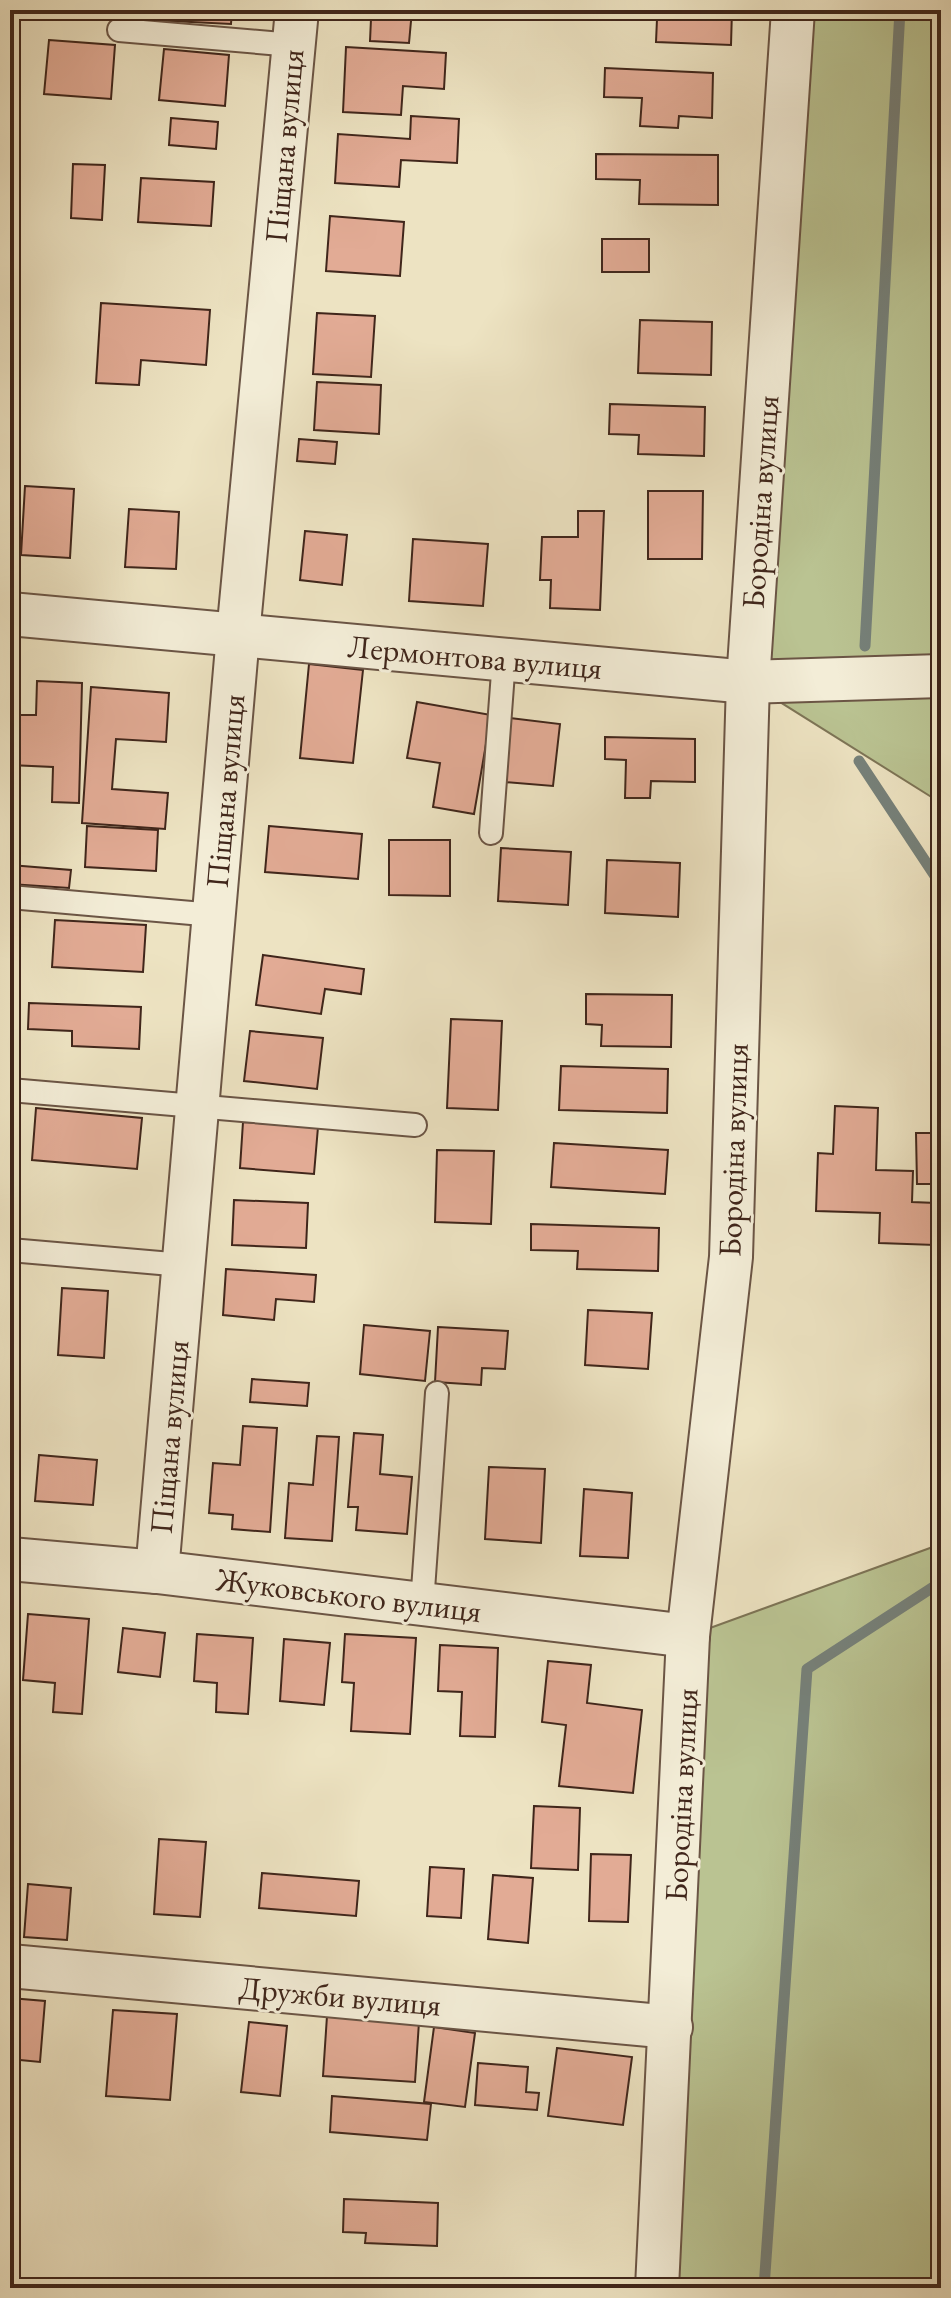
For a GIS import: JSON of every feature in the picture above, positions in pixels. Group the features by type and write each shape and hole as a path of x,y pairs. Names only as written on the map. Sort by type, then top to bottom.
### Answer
{"street":[{"name":"Бородіна вулиця","path":"657,2288 688,1636 731,1257 748,682 793,10"},
{"name":"Піщана вулиця","path":"157,1572 238,635 295,28"},
{"name":"Лермонтова вулиця","path":"10,614 748,682 941,676"},
{"name":"Жуковського вулиця","path":"10,1559 157,1572 688,1636"},
{"name":"Дружби вулиця","path":"10,1966 671,2027"}],"lane":[{"path":"119,30 295,28"},
{"path":"491,833 504,659"},
{"path":"10,897 214,915"},
{"path":"10,1090 415,1125"},
{"path":"10,1250 183,1265"},
{"path":"422,1604 437,1393"}],"green space":[{"path":"793,10 941,10 941,803 748,682"},
{"path":"941,1544 941,2288 660,2288 688,1636"}],"building":[{"path":"34,10 67,10 66,18 33,16"},
{"path":"133,10 232,10 231,24 132,19"},
{"path":"352,10 412,10 409,43 370,41 371,19 351,18"},
{"path":"622,10 732,10 731,45 656,42 657,19 621,18"},
{"path":"49,40 115,45 111,99 44,94"},
{"path":"346,47 446,53 444,89 403,86 401,115 343,112"},
{"path":"164,49 229,55 225,106 159,100"},
{"path":"605,68 713,73 712,118 679,116 678,128 640,126 642,98 604,97"},
{"path":"411,116 459,119 457,163 401,160 399,187 335,183 338,134 410,139"},
{"path":"171,118 218,122 216,149 169,145"},
{"path":"596,154 718,155 718,205 639,204 640,180 596,179"},
{"path":"73,164 105,165 102,220 71,218"},
{"path":"141,178 214,182 211,226 138,222"},
{"path":"330,216 404,222 400,276 326,271"},
{"path":"602,239 649,239 649,272 602,272"},
{"path":"101,303 210,310 206,365 141,360 139,385 96,383"},
{"path":"317,313 375,316 371,377 313,374"},
{"path":"640,320 712,322 711,375 638,373"},
{"path":"317,382 381,385 379,434 314,430"},
{"path":"610,404 705,407 704,456 638,454 639,435 609,434"},
{"path":"299,439 337,442 335,464 297,461"},
{"path":"25,486 74,489 70,558 21,555"},
{"path":"648,491 703,491 702,559 648,559"},
{"path":"129,509 179,512 176,569 125,567"},
{"path":"578,511 604,511 600,610 550,608 551,580 540,580 542,537 578,537"},
{"path":"305,531 347,535 342,585 300,580"},
{"path":"413,539 488,544 483,606 409,601"},
{"path":"309,664 363,670 353,763 300,758"},
{"path":"37,681 82,683 79,803 52,802 53,767 10,765 10,715 36,715"},
{"path":"91,687 169,693 166,742 116,739 112,789 168,793 165,829 82,823"},
{"path":"417,702 491,715 474,814 433,807 440,763 407,758"},
{"path":"510,718 560,724 553,786 504,782"},
{"path":"605,737 695,739 695,782 651,781 650,798 625,798 626,760 605,759"},
{"path":"87,826 158,830 156,871 85,867"},
{"path":"269,826 362,834 358,879 265,872"},
{"path":"389,840 450,840 450,896 389,895"},
{"path":"501,848 571,852 568,905 498,901"},
{"path":"607,860 680,863 678,917 605,913"},
{"path":"10,865 71,870 69,888 10,884"},
{"path":"55,920 146,925 143,972 52,967"},
{"path":"263,955 364,969 361,994 325,989 321,1014 256,1005"},
{"path":"586,994 672,995 671,1047 601,1046 602,1025 586,1024"},
{"path":"29,1003 141,1007 139,1049 72,1046 72,1031 28,1029"},
{"path":"451,1019 502,1021 498,1110 447,1108"},
{"path":"250,1031 323,1038 317,1089 244,1081"},
{"path":"561,1066 668,1069 667,1113 559,1110"},
{"path":"835,1106 878,1108 876,1170 913,1171 912,1202 936,1203 935,1245 879,1243 880,1213 816,1211 818,1153 833,1154"},
{"path":"36,1108 142,1118 137,1169 32,1160"},
{"path":"243,1122 318,1127 314,1174 240,1168"},
{"path":"916,1133 941,1133 941,1184 917,1184"},
{"path":"554,1143 668,1150 665,1194 551,1187"},
{"path":"437,1150 494,1151 491,1224 435,1222"},
{"path":"234,1200 308,1203 306,1248 232,1245"},
{"path":"531,1224 659,1228 658,1271 577,1269 578,1251 531,1250"},
{"path":"226,1269 316,1275 314,1302 276,1299 274,1320 223,1315"},
{"path":"10,1274 16,1275 10,1353"},
{"path":"62,1288 108,1291 104,1358 58,1355"},
{"path":"588,1310 652,1313 648,1369 585,1365"},
{"path":"364,1325 430,1331 425,1381 360,1374"},
{"path":"438,1327 508,1331 505,1369 482,1368 481,1385 435,1382"},
{"path":"252,1379 309,1383 307,1406 250,1402"},
{"path":"243,1426 277,1428 270,1532 232,1529 233,1515 209,1513 213,1463 240,1465"},
{"path":"354,1433 383,1435 380,1474 412,1477 407,1534 356,1530 358,1507 348,1507"},
{"path":"317,1436 339,1437 332,1541 285,1538 289,1483 313,1485"},
{"path":"39,1455 97,1460 93,1505 35,1501"},
{"path":"489,1467 545,1469 541,1543 485,1539"},
{"path":"584,1489 632,1493 628,1558 580,1556"},
{"path":"28,1614 89,1619 82,1714 53,1712 55,1683 23,1680"},
{"path":"123,1628 165,1633 160,1677 118,1672"},
{"path":"197,1634 253,1638 248,1714 216,1712 217,1683 194,1681"},
{"path":"345,1634 416,1638 410,1734 351,1731 354,1683 342,1682"},
{"path":"284,1639 330,1643 324,1705 280,1701"},
{"path":"440,1645 498,1648 495,1737 460,1736 462,1692 438,1691"},
{"path":"548,1661 591,1665 587,1703 642,1710 633,1793 559,1786 566,1725 542,1722"},
{"path":"534,1806 580,1808 578,1870 531,1868"},
{"path":"159,1839 206,1842 200,1917 154,1914"},
{"path":"591,1854 631,1855 628,1922 589,1921"},
{"path":"430,1867 464,1869 461,1918 427,1916"},
{"path":"262,1873 359,1881 356,1916 259,1908"},
{"path":"493,1875 533,1878 528,1943 488,1939"},
{"path":"28,1884 71,1888 67,1940 24,1937"},
{"path":"10,1998 45,2001 40,2062 10,2059"},
{"path":"113,2010 177,2014 170,2100 106,2096"},
{"path":"327,2016 419,2022 415,2082 323,2076"},
{"path":"249,2022 287,2026 280,2096 241,2092"},
{"path":"434,2027 475,2033 465,2107 424,2102"},
{"path":"557,2048 632,2057 623,2125 548,2116"},
{"path":"478,2063 528,2067 526,2092 539,2093 537,2110 475,2105"},
{"path":"332,2096 431,2104 427,2140 330,2132"},
{"path":"344,2199 438,2203 437,2246 365,2243 366,2233 343,2232"}],"waterway":[{"path":"865,646 900,10"},
{"path":"859,761 941,885"},
{"path":"764,2288 807,1669 941,1582"}]}
